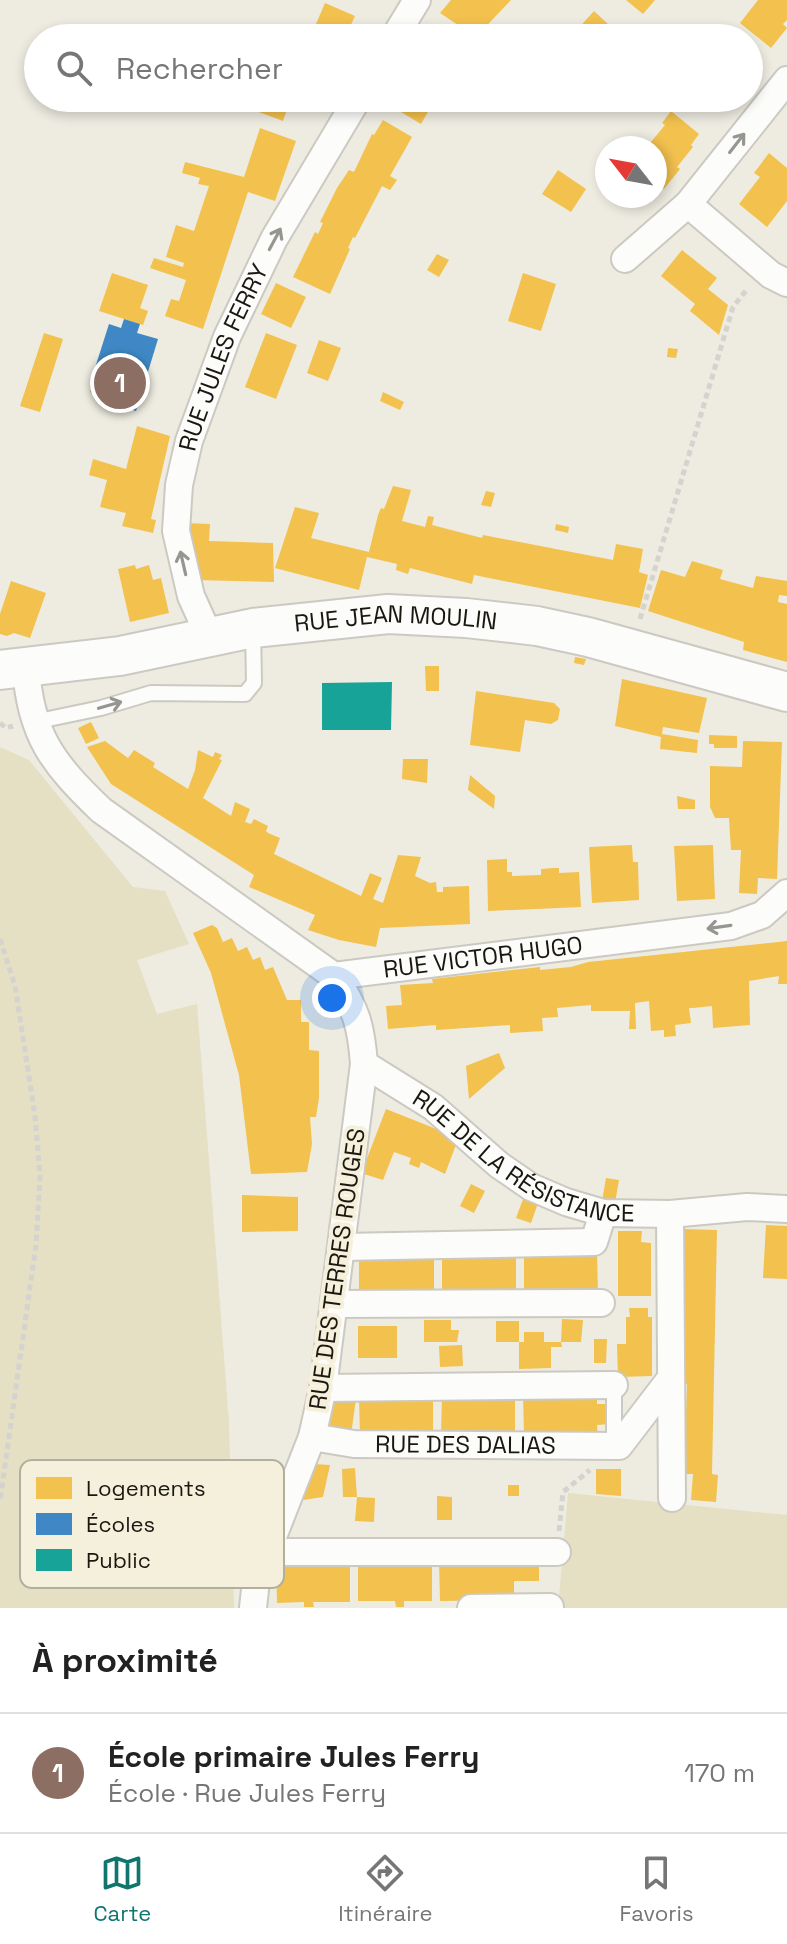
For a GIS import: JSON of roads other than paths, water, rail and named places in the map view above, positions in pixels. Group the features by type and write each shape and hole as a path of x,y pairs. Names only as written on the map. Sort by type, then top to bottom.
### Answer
{"main road":[{"name":"RUE JEAN MOULIN","path":"13,668 120,656 253,628 388,614 523,624 588,637 787,692"}],"street":[{"path":"402,24 417,0"},
{"path":"763,110 787,80"},
{"name":"RUE JULES FERRY","path":"209,636 191,596 176,531 179,485 189,441 227,337 274,239 350,112"},
{"path":"625,259 688,204 761,112"},
{"path":"688,204 771,275 787,283"},
{"path":"13,668 28,695 34,722 54,758 76,786 101,810 334,976 353,1004 362,1033 364,1064"},
{"name":"RUE VICTOR HUGO","path":"334,976 731,926 762,915 787,893"},
{"name":"RUE DE LA RÉSISTANCE","path":"364,1064 433,1107 499,1165 531,1187 566,1202 603,1213 670,1214 747,1207 787,1209"},
{"name":"RUE DES TERRES ROUGES","path":"284,1507 312,1437 323,1388 364,1064"},
{"path":"342,1247 594,1242 603,1213"},
{"path":"670,1214 672,1498"},
{"path":"334,1304 601,1303"},
{"path":"617,1446 671,1378"},
{"path":"323,1388 614,1385"},
{"name":"RUE DES DALIAS","path":"312,1437 354,1444 617,1446"},
{"path":"284,1552 557,1552"},
{"name":"RUE DES TERRES ROUGES","path":"253,1608 255,1588"},
{"path":"471,1608 550,1607"}],"lane":[{"path":"34,722 101,708 151,693 245,694 254,683 253,628"},
{"path":"614,1385 617,1446"}],"place":[{"name":"École primaire Jules Ferry","path":"120,383"}]}
